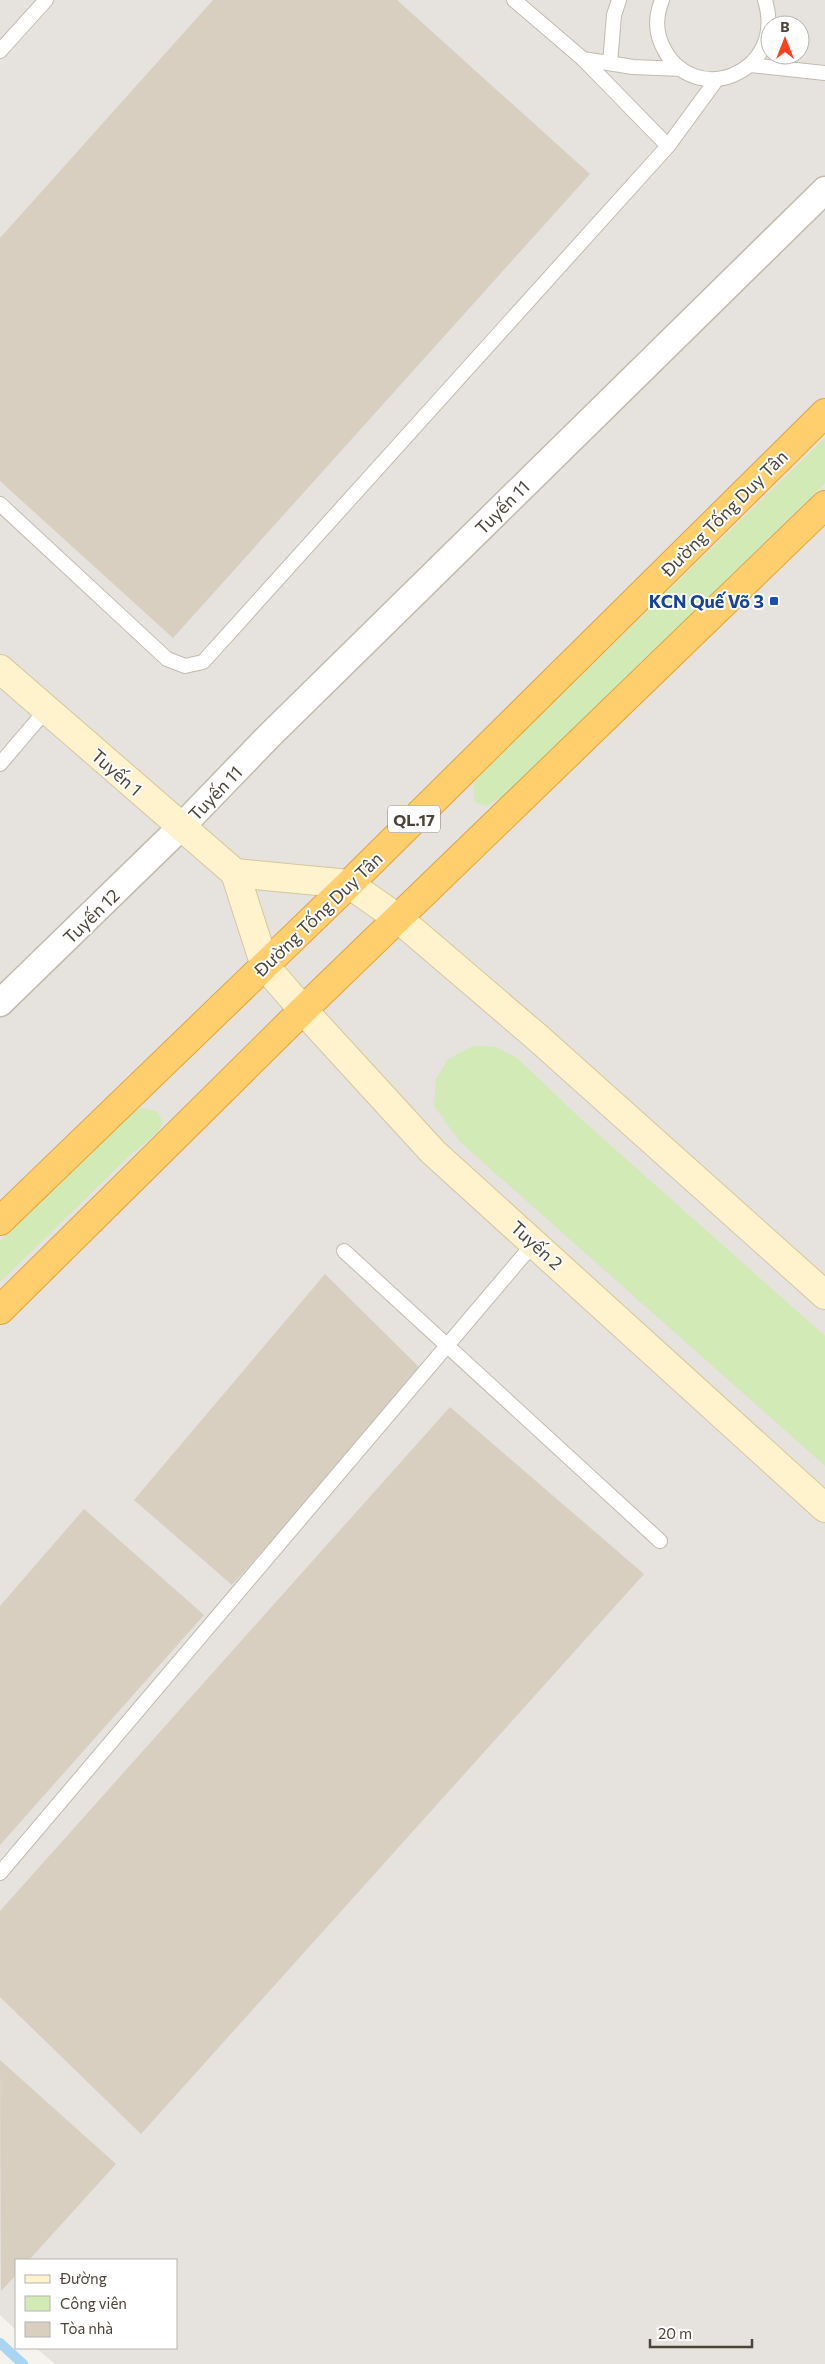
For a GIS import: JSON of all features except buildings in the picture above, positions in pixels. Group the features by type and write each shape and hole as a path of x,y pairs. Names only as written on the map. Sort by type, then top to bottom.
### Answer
{"highway":[{"name":"Đường Tống Duy Tân","path":"0,1221 142,1082 350,884 825,413"},
{"path":"0,1310 302,1010 399,919 825,505"}],"main road":[{"name":"Tuyến 1","path":"0,669 235,873"},
{"path":"265,966 235,873 350,884 399,919 538,1038 825,1295"},
{"name":"Tuyến 2","path":"265,966 302,1010 433,1152 825,1508"}],"street":[{"name":"Tuyến 11","path":"181,827 270,735 825,190"},
{"name":"Tuyến 12","path":"0,1003 181,827"}],"lane":[{"path":"0,51 46,0"},
{"path":"514,0 583,59 668,146"},
{"path":"610,63 614,15 619,0"},
{"path":"662,0 657,20 660,39 668,56 682,69 695,76 717,78 729,77 750,65 766,42 770,28 765,0"},
{"path":"583,59 633,67 682,69"},
{"path":"750,65 825,74"},
{"path":"0,504 168,659 185,666 203,662 668,146 717,78"},
{"path":"0,764 46,710"},
{"path":"0,1873 534,1243"},
{"path":"344,1251 660,1541"}],"shaded area":[{"path":"0,0 825,0 825,2364 55,2364 37,2349 178,2349 178,2259 15,2259 15,2329 0,2315"}],"green space":[{"path":"825,438 825,483 506,795 486,806 475,802 473,787 480,774"},
{"path":"473,1046 496,1047 517,1058 581,1119 825,1336 825,1466 460,1142 434,1106 436,1079 448,1059"},
{"path":"140,1108 156,1111 163,1122 157,1133 130,1155 0,1282 0,1241 124,1120"}],"waterway":[{"path":"0,2343 23,2364"}],"place":[{"name":"KCN Quế Võ 3","path":"774,601"}]}
